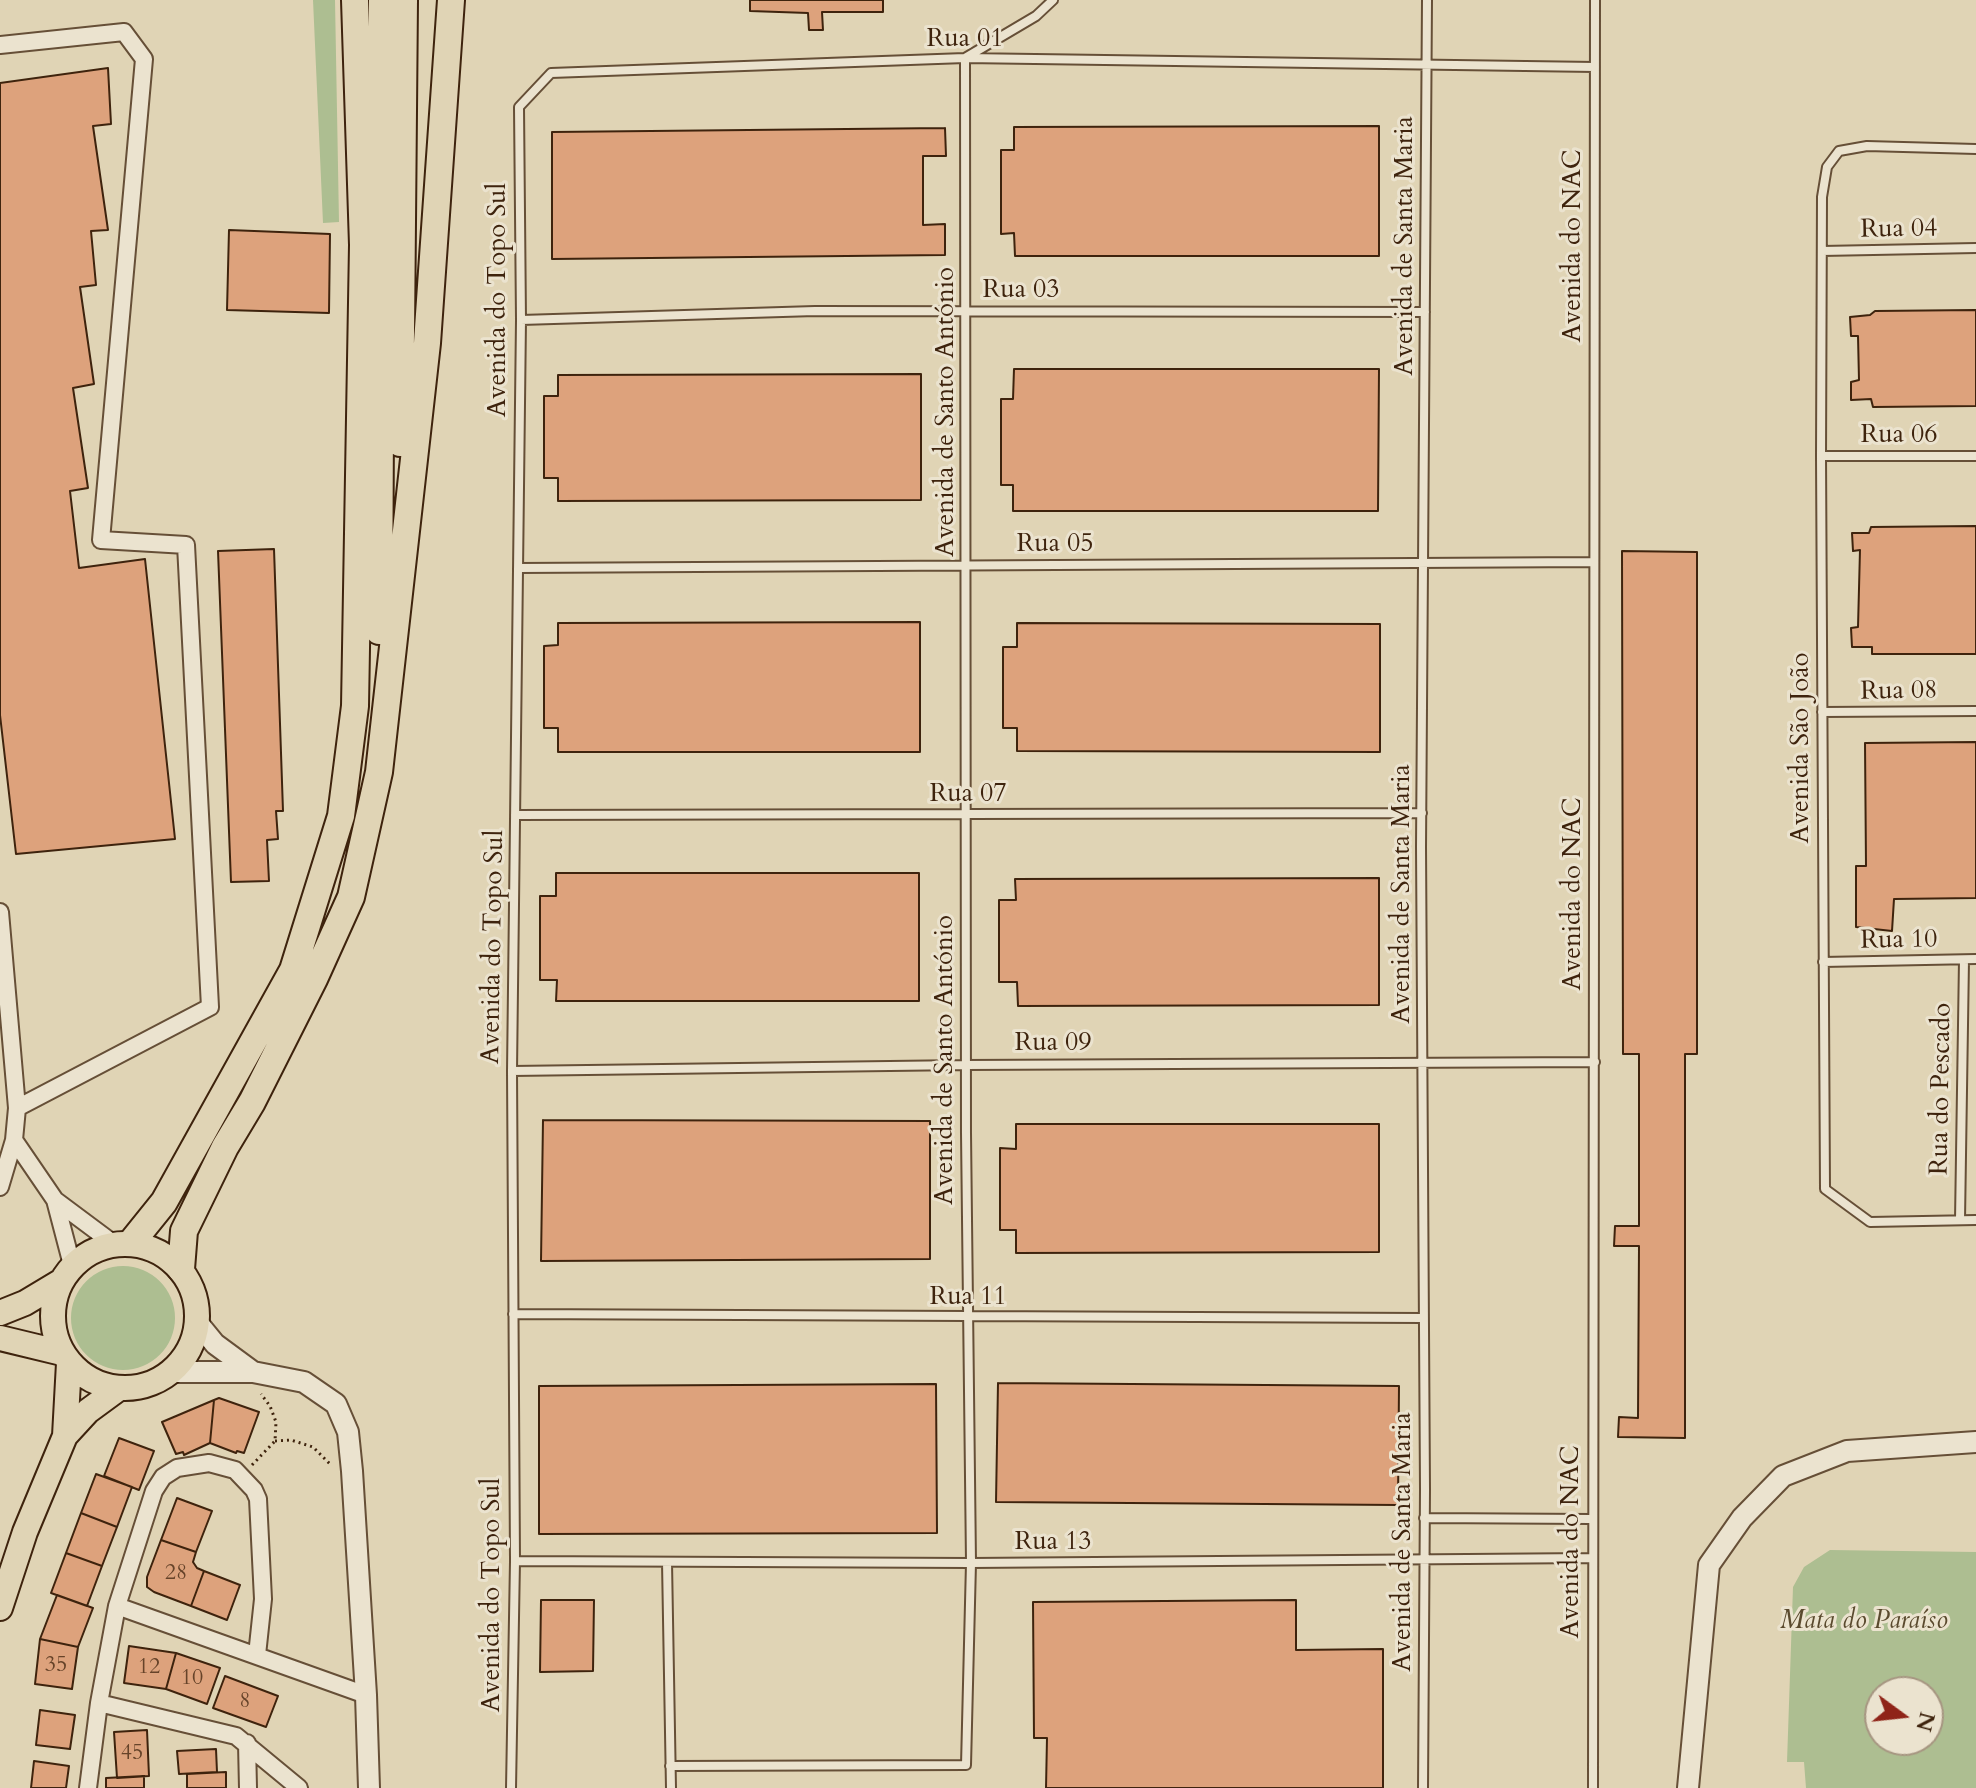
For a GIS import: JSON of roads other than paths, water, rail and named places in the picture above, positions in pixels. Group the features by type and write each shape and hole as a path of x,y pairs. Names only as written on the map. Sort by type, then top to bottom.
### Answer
{"highway":[{"path":"122,1243 164,1202 293,970 341,816 355,706 357,611 363,245 355,0"},
{"path":"314,979 344,880 370,765 379,660 382,0"},
{"path":"395,622 403,303 404,0"},
{"path":"181,1269 184,1231 314,979 351,897 379,772 427,343 451,0"}],"main road":[{"path":"0,1313 25,1303 66,1274 91,1251 122,1243 150,1247 167,1256 181,1269 191,1285 197,1322 193,1341 184,1358 171,1372 137,1388 118,1389 83,1376 65,1358 53,1330 52,1306 66,1274"},
{"path":"0,1338 65,1358"},
{"path":"65,1358 65,1436"},
{"path":"0,1608 25,1532 65,1436 88,1411 118,1389"}],"street":[{"path":"0,45 124,32 144,59 101,540 186,545 210,1007 17,1108"},
{"path":"0,912 4,998 17,1108 14,1140 0,1187"},
{"path":"14,1140 55,1200 122,1243"},
{"path":"55,1200 66,1274"},
{"path":"197,1322 215,1344 253,1372"},
{"path":"171,1372 253,1372 304,1382 336,1404 348,1432 354,1489 369,1788"},
{"path":"1688,1788 1709,1565 1742,1518 1783,1476 1847,1451 1976,1442"},
{"path":"88,1788 99,1703 117,1606 154,1491 163,1477 184,1465 203,1463 235,1470 250,1483 258,1499 263,1599 257,1655"},
{"path":"117,1606 366,1695"},
{"path":"99,1703 230,1733 247,1743 299,1788"},
{"path":"247,1743 248,1788"}],"lane":[{"path":"965,58 1036,16 1053,0"},
{"name":"Avenida de Santa Maria","path":"1423,1788 1422,813 1427,0"},
{"name":"Avenida do NAC","path":"1593,1788 1595,0"},
{"name":"Rua 01","path":"519,107 551,73 965,58 1595,67"},
{"name":"Avenida de Santo António","path":"670,1766 966,1765 971,1563 965,1065 965,58"},
{"name":"Avenida do Topo Sul","path":"511,1788 515,1561 512,1071 521,320 519,107"},
{"name":"Avenida São João","path":"1960,1220 1870,1222 1825,1189 1822,197 1827,167 1839,151 1867,146 1976,149"},
{"name":"Rua 04","path":"1822,251 1976,248"},
{"name":"Rua 03","path":"521,320 815,311 1425,312"},
{"name":"Rua 06","path":"1821,456 1976,456"},
{"name":"Rua 05","path":"518,568 1593,562"},
{"name":"Rua 08","path":"1822,712 1976,711"},
{"name":"Rua 07","path":"515,815 1422,813"},
{"name":"Rua 10","path":"1823,962 1976,959"},
{"name":"Rua do Pescado","path":"1960,1220 1964,960"},
{"name":"Rua 09","path":"512,1071 1595,1062"},
{"path":"1960,1220 1976,1220"},
{"name":"Rua 11","path":"513,1314 1423,1318"},
{"path":"1424,1518 1591,1519"},
{"name":"Rua 13","path":"515,1561 971,1563 1591,1558"},
{"path":"667,1562 671,1788"}],"park label":[{"name":"Mata do Paraíso","path":"1864,1622"}]}
